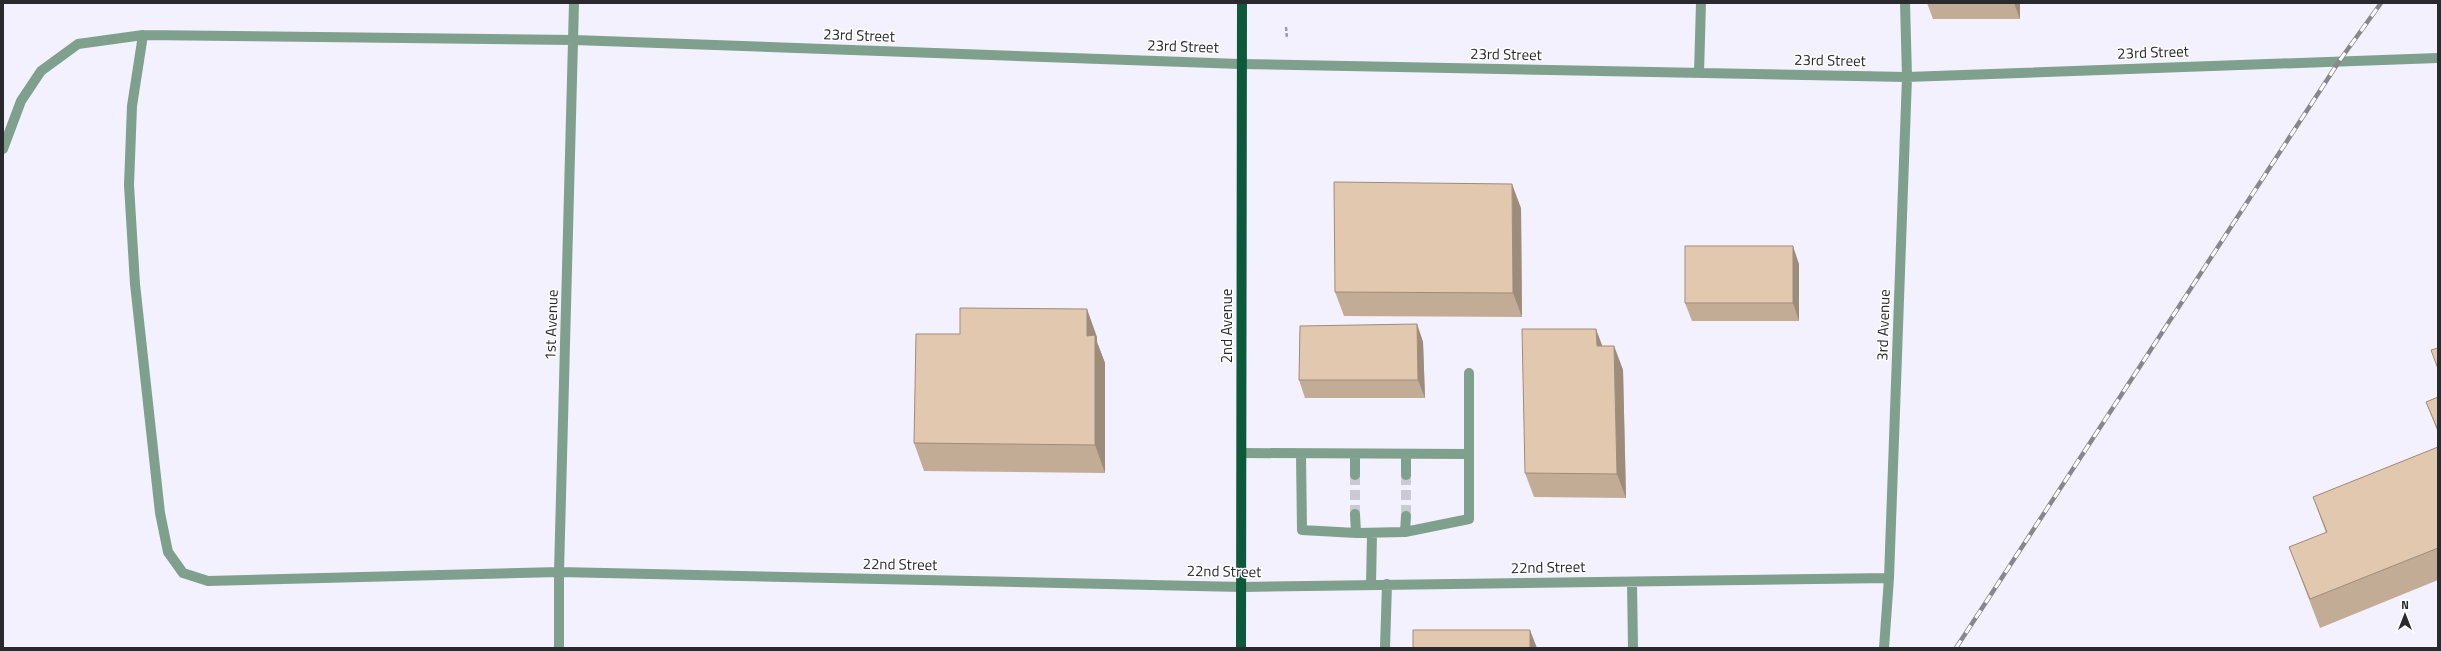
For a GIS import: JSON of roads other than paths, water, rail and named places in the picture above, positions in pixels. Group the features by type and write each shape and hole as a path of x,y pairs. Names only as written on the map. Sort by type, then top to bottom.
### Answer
{"main road":[{"name":"2nd Avenue","path":"1241,648 1242,453 1240,64 1242,3"}],"street":[{"name":"1st Avenue","path":"559,648 558,572 574,3"},
{"path":"1699,73 1701,3"},
{"name":"3rd Avenue","path":"1884,648 1889,578 1907,77 1905,3"},
{"name":"23rd Street","path":"3,149 21,101 41,71 78,44 143,34 574,40 1240,64 1907,77 2438,58"},
{"name":"22nd Street","path":"143,34 132,106 129,185 134,276 160,513 168,552 183,573 208,581 558,572 1242,587 1889,578"},
{"path":"1302,454 1302,530 1356,533 1405,532 1469,519 1469,373"},
{"path":"1242,453 1469,454"},
{"path":"1355,454 1355,475"},
{"path":"1406,454 1406,475"},
{"path":"1355,514 1356,533"},
{"path":"1405,532 1406,516"},
{"path":"1371,585 1372,533"},
{"path":"1632,582 1633,648"},
{"path":"1385,648 1387,584"}],"tunnel":[{"path":"1355,475 1355,514"},
{"path":"1406,475 1406,516"}],"railway":[{"path":"1956,648 2340,60 2381,3"}]}
